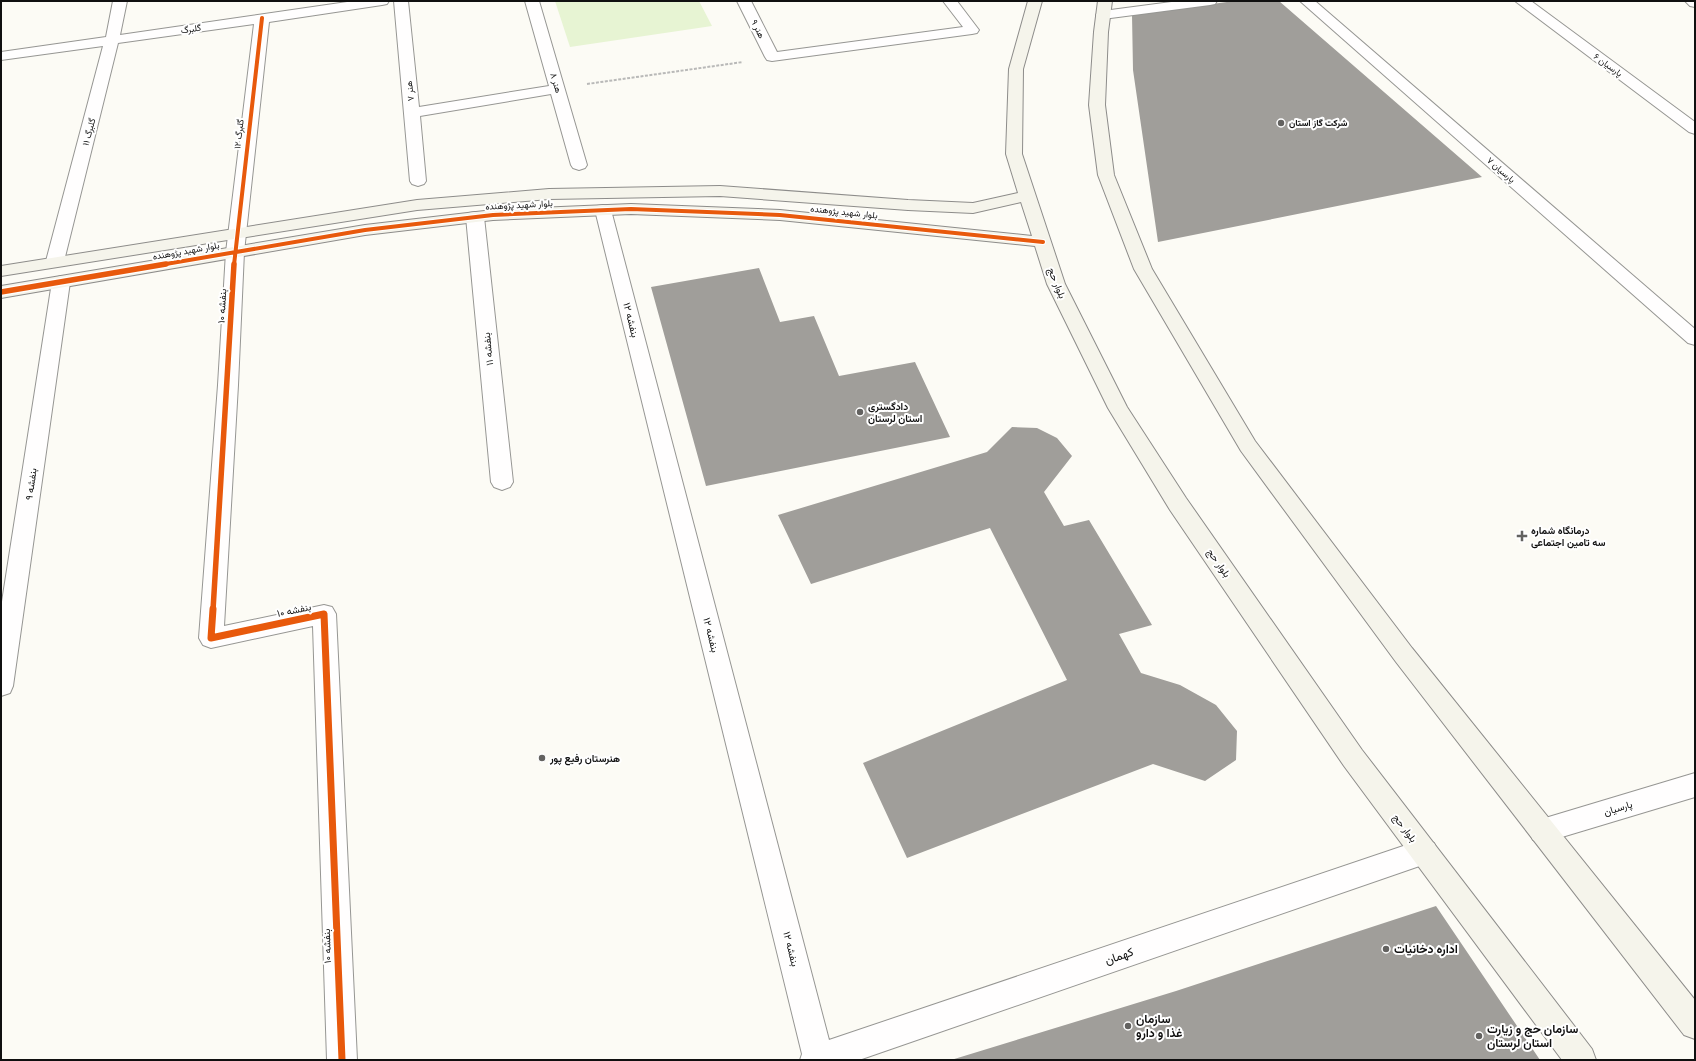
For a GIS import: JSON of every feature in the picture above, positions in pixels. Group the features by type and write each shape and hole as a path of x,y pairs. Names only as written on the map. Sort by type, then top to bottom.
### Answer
{"main road":[{"name":"بلوار حج","path":"1035,1 1016,69 1014,154 1056,284 1118,408 1178,504 1353,758 1581,1060"},
{"path":"1104,8 1097,105 1106,175 1143,269 1248,446 1404,655 1695,1024"},
{"name":"بلوار شهید پژوهنده","path":"1,292 61,282 417,205 550,194 720,191 908,205 973,208 1027,196"},
{"name":"بلوار شهید پژوهنده","path":"1,271 55,262 365,230 475,217 631,209 780,214 1043,242"}],"street":[{"name":"گلبرگ ۱۱","path":"55,262 112,40 120,1"},
{"name":"گلبرگ","path":"1,56 382,1"},
{"name":"هنر ۷","path":"401,1 418,181"},
{"name":"هنر ۸","path":"532,1 579,165"},
{"name":"هنر ۹","path":"744,1 772,58"},
{"path":"772,58 972,30 950,1"},
{"path":"1104,8 1210,1"},
{"name":"پارسیان ۷","path":"1308,1 1695,339"},
{"name":"پارسیان ۶","path":"1522,1 1695,129"},
{"name":"گلبرگ ۱۲","path":"236,243 262,18"},
{"path":"412,113 557,89"},
{"name":"بنفشه ۱۲","path":"603,210 817,1060"},
{"name":"بنفشه ۱۱","path":"475,217 502,482"},
{"name":"بنفشه ۱۰","path":"236,243 211,638 324,614 342,1060"},
{"name":"بنفشه ۹","path":"1,686 61,282"},
{"name":"پارسیان","path":"1542,831 1695,785"},
{"name":"کهمان","path":"817,1060 1424,852"}],"path":[{"path":"557,89 772,58"}],"green space":[{"path":"555,1 699,1 712,26 570,47"}],"building":[{"name":"شرکت گاز استان","path":"1234,1 1279,1 1482,177 1158,242 1133,70 1132,15"},
{"path":"759,268 780,322 814,316 839,376 915,362 950,437 706,486 651,287"},
{"path":"1012,427 1037,428 1057,438 1072,456 1044,492 1064,526 1089,520 1152,625 1119,634 1141,673 1180,685 1216,705 1237,731 1236,760 1205,781 1153,764 907,858 863,763 1067,680 990,528 811,584 778,515 987,452"},
{"name":"اداره دخانیات","path":"1436,906 1540,1060 951,1060 1176,991"}],"cycle path":[{"path":"262,18 235,252 228,385 211,638 324,614 342,1060"},
{"path":"1,292 365,230 493,215 631,209 780,215 1043,242"}],"place":[{"name":"شرکت گاز استان","path":"1281,123"},
{"name":"دادگستری استان لرستان","path":"860,412"},
{"name":"درمانگاه شماره سه تامین اجتماعی","path":"1522,536"},
{"name":"هنرستان رفیع پور","path":"542,758"},
{"name":"اداره دخانیات","path":"1386,949"},
{"name":"سازمان غذا و دارو","path":"1128,1026"},
{"name":"سازمان حج و زیارت استان لرستان","path":"1479,1036"}]}
